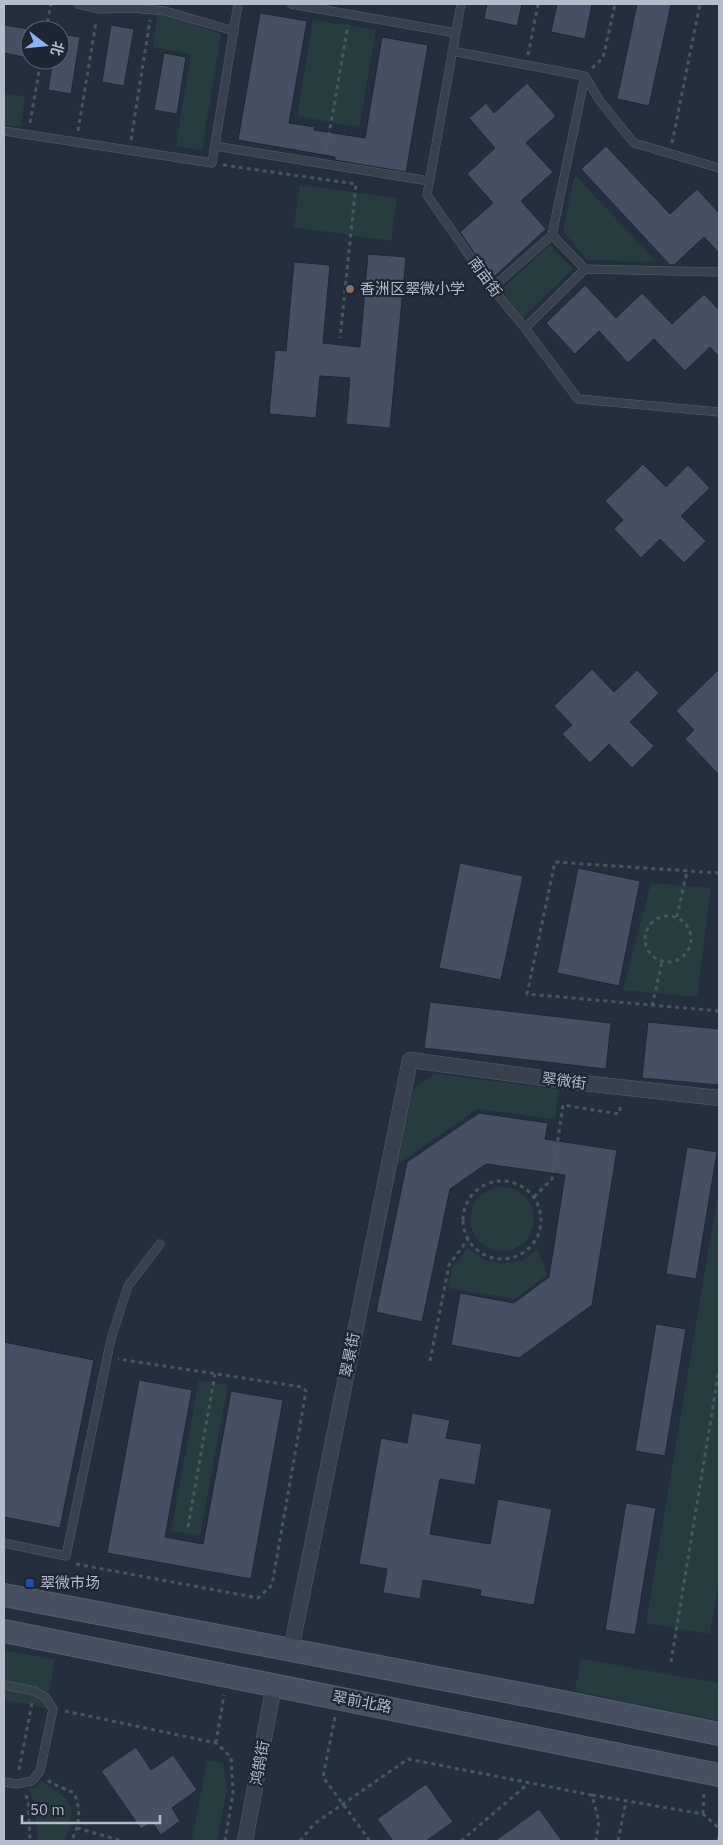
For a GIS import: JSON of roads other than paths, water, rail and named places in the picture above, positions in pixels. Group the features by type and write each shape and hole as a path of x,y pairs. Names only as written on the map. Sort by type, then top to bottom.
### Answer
{"main road":[{"path":"4,1594 719,1734"},
{"name":"翠前北路","path":"4,1631 719,1775"}],"street":[{"name":"翠微街","path":"410,1060 623,1088 719,1098"},
{"name":"翠景街","path":"291,1650 410,1060"},
{"name":"鸿鹄街","path":"245,1841 274,1685"}],"lane":[{"path":"78,4 99,9 165,11 234,32"},
{"path":"4,131 212,163 238,4"},
{"path":"291,4 456,33"},
{"name":"南亩街","path":"461,4 427,195 492,288 525,328 578,399 719,412"},
{"path":"452,51 585,76 600,101 634,143 719,168"},
{"path":"492,288 552,236 585,76"},
{"path":"215,146 429,181"},
{"path":"552,236 585,269 719,272"},
{"path":"525,328 585,269"},
{"path":"4,1543 66,1556 111,1339 128,1286 160,1244"},
{"path":"4,1685 35,1691 46,1698 52,1709 40,1771 32,1781 17,1784 4,1782"}],"place":[{"name":"香洲区翠微小学","path":"350,289"},
{"name":"翠微市场","path":"30,1583"}]}
